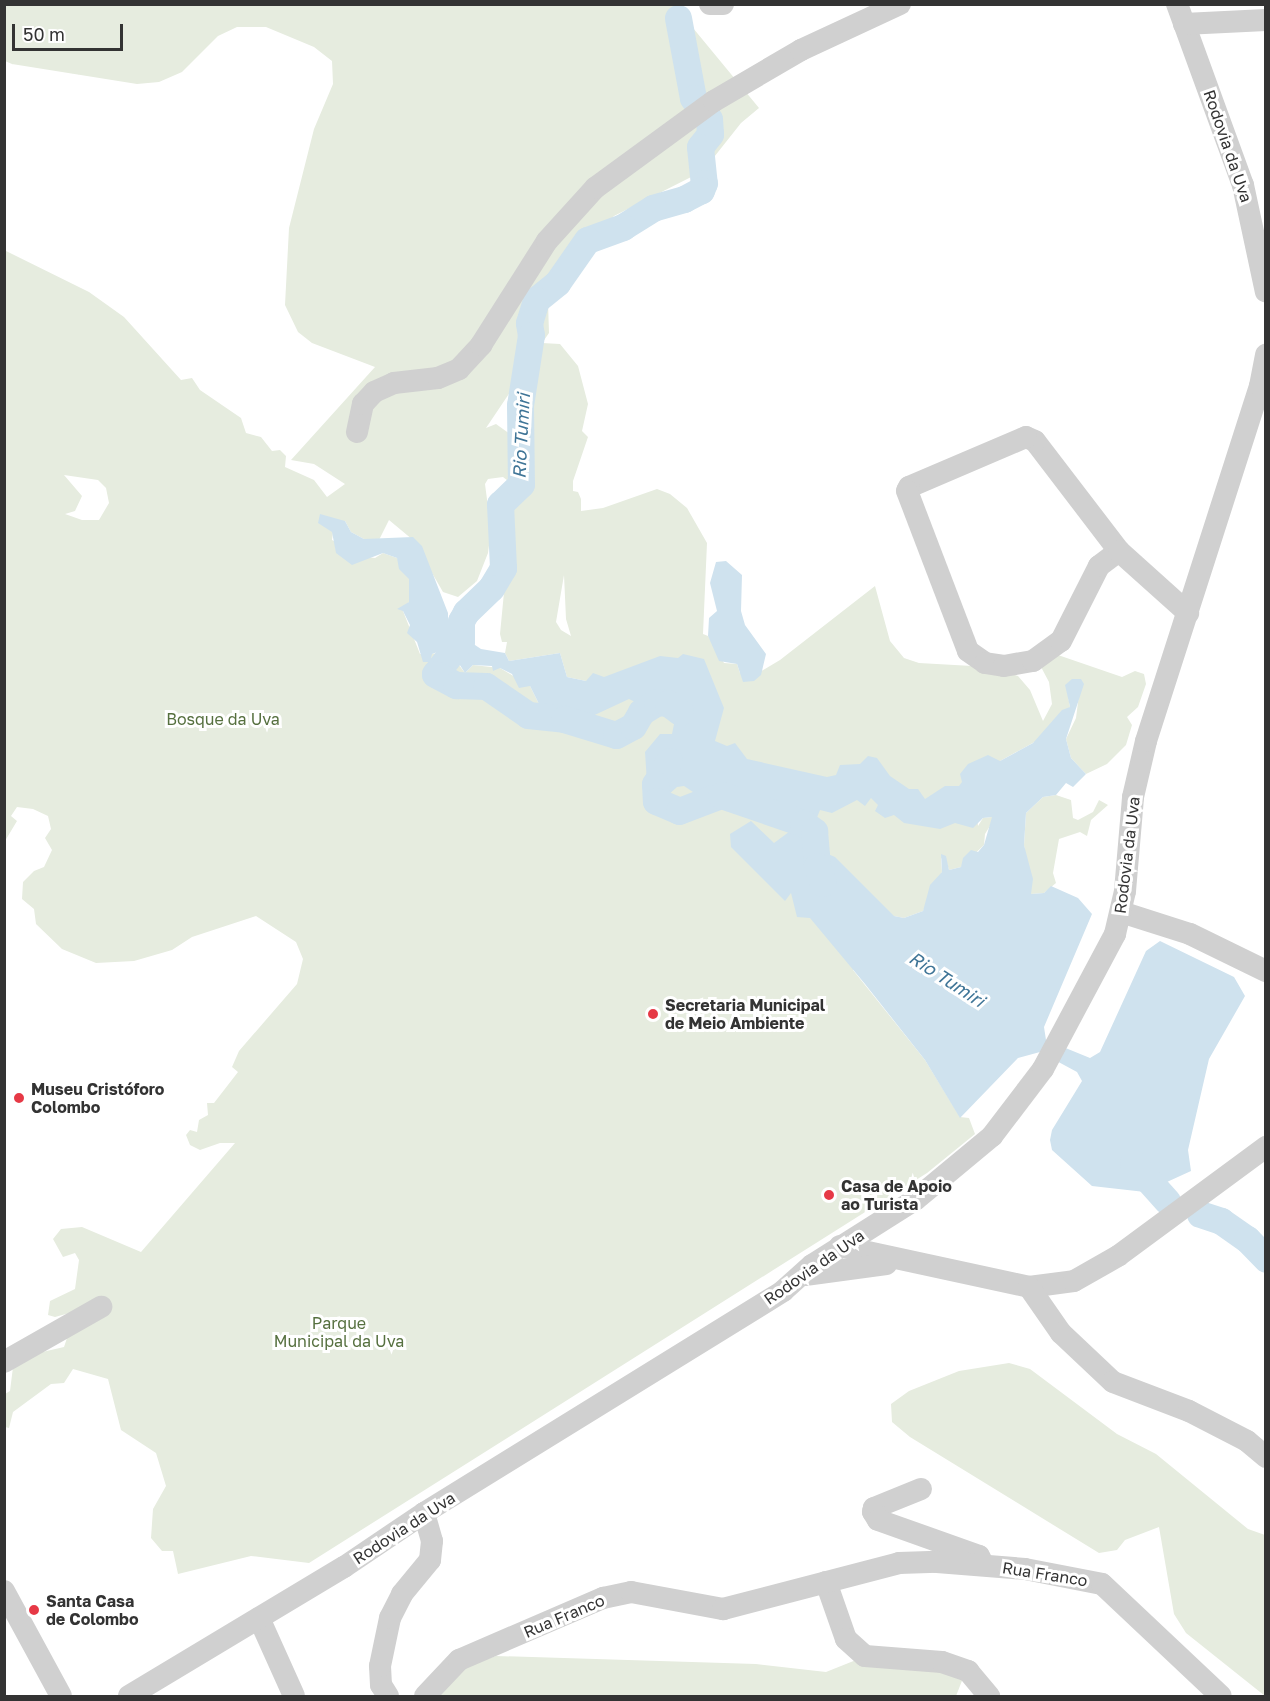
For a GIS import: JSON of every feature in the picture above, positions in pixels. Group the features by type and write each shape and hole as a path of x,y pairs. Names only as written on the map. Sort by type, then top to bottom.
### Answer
{"street":[{"path":"710,4 723,4"},
{"path":"357,432 363,404 374,392 394,384 438,378 459,369 481,345 547,241 595,188 694,118 714,101 801,50 900,4"},
{"path":"1181,14 1266,20"},
{"name":"Rodovia da Uva","path":"1181,14 1243,184 1266,292"},
{"name":"Rodovia da Uva","path":"129,1696 259,1618 783,1291 840,1246 915,1200 974,1154 1044,1069 1105,956 1121,912 1137,779 1188,613 1263,385 1266,355"},
{"path":"1119,551 1099,566 1061,641 1033,661 1004,666 985,663 968,651 907,491 909,487 1026,437 1035,441 1119,551 1188,613"},
{"path":"1121,912 1190,934 1266,970"},
{"path":"840,1246 1029,1287 1074,1281 1118,1256 1266,1147"},
{"path":"798,1277 842,1268 911,1263"},
{"path":"1029,1287 1060,1333 1113,1382 1189,1411 1247,1441 1266,1457"},
{"path":"4,1362 101,1307"},
{"path":"921,1489 874,1508 873,1512 878,1520 979,1556 984,1565"},
{"path":"388,1696 381,1685 380,1666 390,1618 402,1594 430,1560 432,1541 424,1513"},
{"name":"Rua Franco","path":"425,1696 459,1660 475,1651 603,1598 631,1592 723,1609 898,1563 984,1565 1102,1584 1221,1696"},
{"path":"826,1582 846,1639 865,1656 942,1662 968,1671 989,1696"},
{"path":"4,1591 61,1696"},
{"path":"259,1618 294,1696"}],"green space":[{"path":"5,5 674,5 759,108 741,123 703,171 614,216 558,273 548,302 549,333 542,343 560,344 578,366 588,404 582,431 588,437 573,481 573,491 578,492 581,499 581,511 603,508 657,489 670,494 687,508 707,543 703,634 708,636 724,663 737,664 740,673 758,673 780,660 875,586 890,641 904,658 919,663 990,667 1018,676 1030,690 1043,721 1052,704 1049,682 1041,667 1058,655 1122,677 1135,671 1144,674 1146,684 1138,707 1127,717 1132,725 1126,745 1107,764 1086,774 1071,758 1066,739 1076,718 1081,679 1073,679 1066,685 1070,707 1049,734 1000,761 973,764 978,826 983,818 992,817 993,821 985,834 984,845 961,867 949,870 946,860 941,858 942,872 923,911 904,918 894,916 853,970 925,1060 960,1117 969,1118 975,1134 927,1173 309,1563 251,1556 178,1574 173,1551 162,1551 151,1538 153,1509 166,1486 156,1453 121,1430 108,1379 73,1369 64,1383 51,1384 13,1412 9,1428 5,1427 5,1394 10,1391 13,1367 38,1353 64,1347 70,1329 73,1312 55,1317 48,1315 50,1301 75,1289 79,1260 75,1253 63,1257 53,1239 61,1229 82,1227 141,1252 235,1143 220,1143 200,1150 190,1145 186,1135 190,1130 197,1132 199,1120 208,1115 207,1103 214,1103 238,1072 232,1067 239,1051 297,984 303,959 296,942 256,916 192,937 172,950 134,961 96,963 62,949 36,924 34,909 22,899 23,882 34,871 44,867 52,850 45,838 51,829 48,816 33,809 17,807 11,816 17,821 5,841 4,250 89,292 124,317 181,380 192,378 200,390 241,418 246,433 261,437 272,451 280,450 286,456 285,467 314,480 327,497 345,484 314,464 291,460 375,367 312,343 298,332 285,305 289,228 314,129 333,84 332,61 314,47 266,27 237,27 218,36 182,72 159,82 137,84 5,61","holes":["527,367 522,431 514,437 496,424 486,428","64,475 98,480 106,488 109,503 99,520 82,520 65,514 75,511 82,496","503,477 513,485 502,509 508,515 504,525 508,560 502,573 505,582 500,634 502,642 507,642 505,653 509,661 560,653 567,677 586,681 604,677 617,702 586,719 581,713 572,714 570,720 559,716 538,702 530,686 500,668 473,665 465,673 450,653 420,654 403,611 409,602 409,578 397,558 383,553 375,558 365,557 332,540 333,532 345,521 351,532 364,539 379,540 389,520 413,540 443,592 458,597 477,581 488,553 491,530 485,484 488,479","564,575 566,619 571,636 561,630 556,622"]},
{"path":"1056,795 1071,800 1073,818 1078,820 1093,812 1099,800 1108,805 1091,820 1087,836 1080,832 1059,839 1053,873 1056,883 1044,893 1031,894 1024,845 1026,813 1043,797"},
{"path":"1009,1363 1030,1369 1117,1434 1156,1454 1248,1529 1265,1535 1265,1696 1186,1633 1174,1614 1159,1527 1125,1540 1117,1550 1099,1553 910,1437 892,1422 891,1404 909,1391 959,1371"},
{"path":"871,1654 967,1668 956,1696 428,1696 450,1672 496,1656 756,1664 826,1672"}],"water":[{"path":"320,514 345,521 351,532 364,539 413,537 422,546 448,613 448,627 481,649 505,653 509,661 560,653 567,677 586,681 593,673 604,677 660,656 678,658 683,654 704,659 724,708 715,741 727,746 735,743 747,759 827,777 836,775 840,765 860,764 868,756 877,758 890,776 909,789 918,789 925,799 945,786 959,786 962,782 960,774 968,764 988,755 1000,761 1033,743 1062,710 1070,707 1065,685 1072,679 1081,679 1084,684 1066,739 1071,758 1086,774 1073,787 1066,783 1056,795 1043,797 1026,813 1024,845 1033,879 1031,894 1044,893 1051,886 1078,898 1092,914 1044,1027 1046,1040 1090,1058 1100,1052 1146,951 1160,941 1234,977 1245,996 1209,1059 1188,1150 1191,1171 1145,1192 1092,1186 1052,1150 1050,1140 1052,1130 1082,1081 1077,1072 1040,1052 1018,1058 960,1118 925,1060 865,984 810,918 797,917 791,893 785,901 731,847 730,834 751,821 774,843 797,826 806,829 809,846 835,857 894,916 904,918 923,911 930,885 942,872 941,854 946,856 949,870 961,867 963,858 971,850 978,852 984,845 992,817 983,818 973,828 955,823 940,829 904,823 894,815 885,818 875,811 878,805 871,798 865,806 857,800 832,813 820,810 816,820 808,822 734,788 703,805 696,805 696,794 684,786 677,787 666,797 663,792 654,792 647,782 645,752 660,734 672,734 674,724 669,713 662,708 651,710 629,699 586,719 581,713 572,714 570,720 563,722 552,711 551,716 545,716 530,686 519,688 512,674 500,668 493,671 492,666 473,665 465,673 454,656 443,650 432,654 430,662 423,662 417,642 407,633 410,625 403,611 397,609 409,602 409,579 399,569 397,558 383,553 352,565 336,553 332,532 318,523"},
{"path":"726,561 742,575 741,611 745,625 766,654 761,675 754,681 743,682 737,664 719,661 708,636 709,618 717,611 710,583 716,562"}],"waterway":[{"name":"Rio Tumiri","path":"678,18 693,98 709,119 710,134 700,147 704,183 701,190 684,199 653,208 623,227 587,240 557,283 536,300 529,323 531,335 520,405 521,484 500,504 503,568 491,588 466,612 461,621 461,641 435,674 456,685 486,686 528,715 564,719 616,735 633,726 641,712 657,702 668,703 680,712"},
{"name":"Rio Tumiri","path":"669,761 655,784 656,801 679,811 721,795 803,823 814,831 817,866 823,883"},
{"name":"Rio Tumiri","path":"1133,1163 1167,1201"},
{"name":"Rio Tumiri","path":"1200,1214 1221,1221 1247,1239 1266,1259"}],"place":[{"name":"Secretaria Municipal de Meio Ambiente","path":"653,1014"},
{"name":"Museu Cristóforo Colombo","path":"19,1098"},
{"name":"Casa de Apoio ao Turista","path":"829,1195"},
{"name":"Santa Casa de Colombo","path":"34,1610"}],"park label":[{"name":"Bosque da Uva","path":"223,719"},
{"name":"Parque Municipal da Uva","path":"339,1332"}]}
